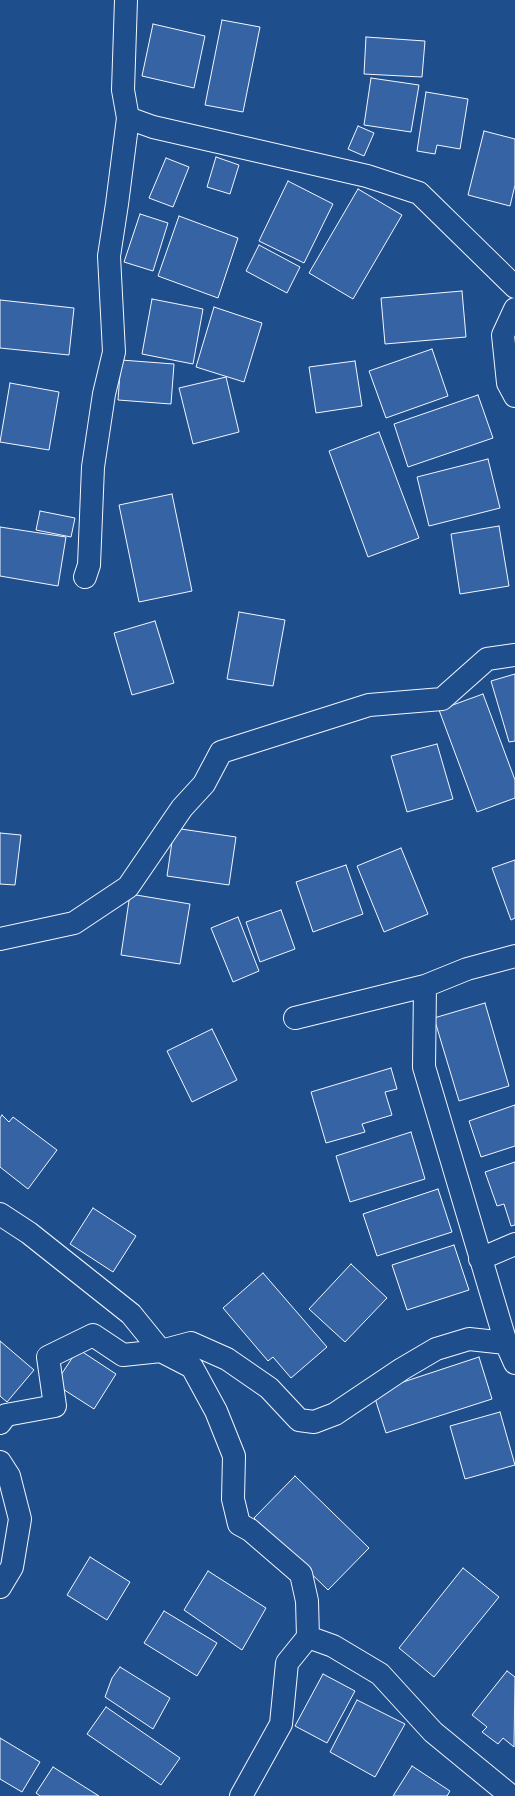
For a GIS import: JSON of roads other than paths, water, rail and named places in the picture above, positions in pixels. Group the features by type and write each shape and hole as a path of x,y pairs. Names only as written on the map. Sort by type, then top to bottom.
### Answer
{"street":[{"path":"85,577 89,565 93,467 104,394 114,352 109,256 128,118 124,90 126,0"},
{"path":"128,118 153,127 367,176 419,193 515,287"},
{"path":"515,309 503,335 508,383 515,396"},
{"path":"0,939 74,923 128,887 182,808 204,784 221,752 369,705 442,699 487,659 515,655"},
{"path":"295,1018 425,986 467,969 515,956"},
{"path":"425,986 424,1067 480,1259 506,1343 515,1363"},
{"path":"0,1214 29,1234 131,1314 160,1351 192,1368 216,1411 234,1456 233,1499 239,1524 250,1530 301,1574 307,1601 308,1637 287,1663 281,1724 241,1796"},
{"path":"480,1259 515,1244"},
{"path":"0,1423 6,1415 55,1406 48,1357 92,1335 123,1355 160,1351 191,1343 227,1359 269,1388 299,1420 314,1422 335,1414 402,1369 436,1349 469,1339 506,1343"},
{"path":"0,1462 9,1476 20,1519 12,1567 0,1587"},
{"path":"308,1637 333,1646 380,1674 433,1732 511,1796"}]}
